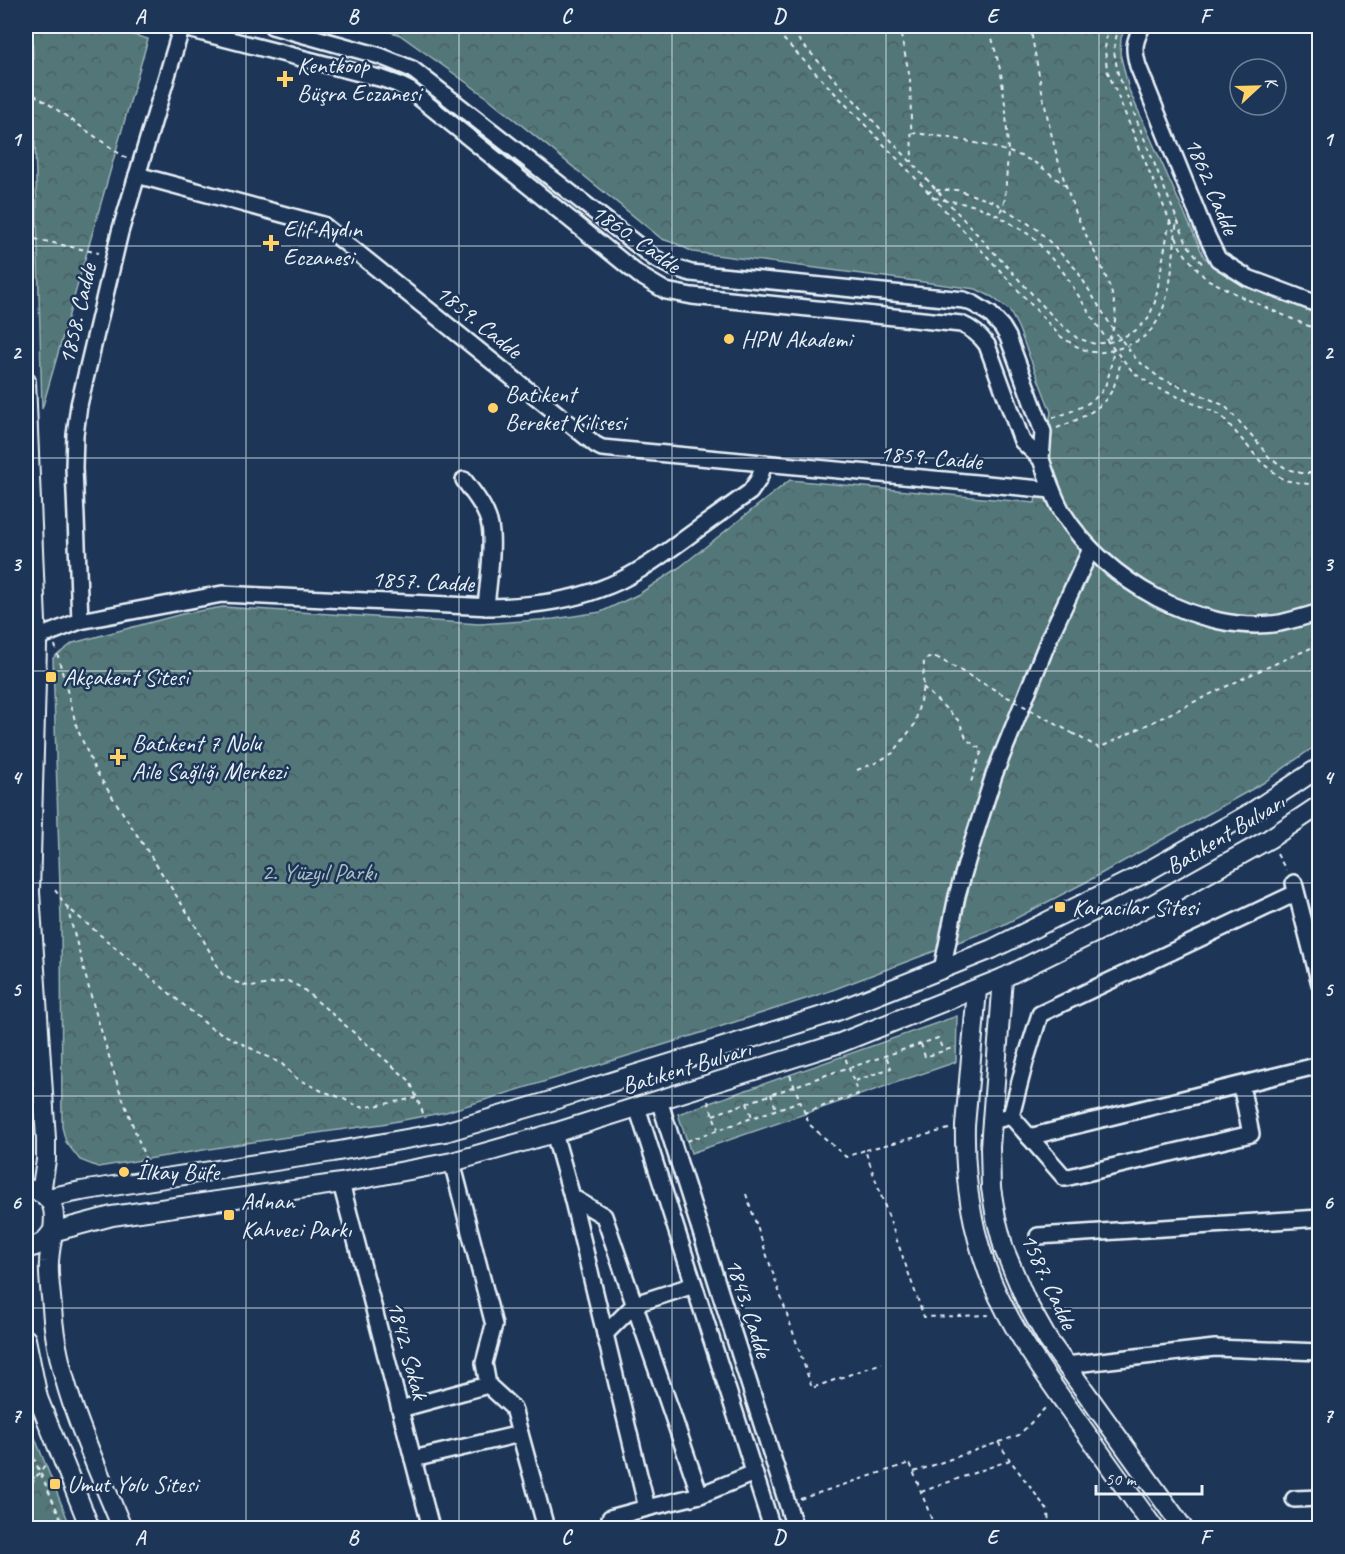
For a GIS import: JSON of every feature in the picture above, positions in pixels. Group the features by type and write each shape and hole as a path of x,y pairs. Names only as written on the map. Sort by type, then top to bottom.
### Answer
{"main road":[{"path":"26,381 37,638 30,892 46,1139 46,1160 38,1193 52,1203 55,1214 49,1264 52,1314 61,1363 77,1417 122,1528"},
{"name":"Batıkent Bulvarı","path":"38,1193 81,1191 333,1152 445,1132 832,1013 992,949 1141,875 1252,812 1320,767"},
{"name":"Batıkent Bulvarı","path":"26,1248 40,1245 52,1232 112,1216 341,1183 452,1162 554,1133 840,1043 1004,978 1153,904 1269,838 1320,805"},
{"name":"1587. Cadde","path":"1004,978 990,1172 1001,1238 1009,1263 1036,1321 1183,1528"},
{"name":"1587. Cadde","path":"976,990 965,1152 967,1178 985,1262 1008,1315 1029,1351 1154,1528"},
{"path":"26,1339 38,1398 90,1528"}],"street":[{"name":"1860. Cadde","path":"180,26 375,77 411,91 639,275 666,291 692,296 961,324 969,327 987,345 1022,441 1041,459"},
{"name":"1858. Cadde","path":"81,621 74,468 75,435 114,256 180,26"},
{"name":"1860. Cadde","path":"272,26 380,56 420,74 654,258 672,267 691,273 964,300 974,304 990,314 1008,337 1042,427 1041,459 1052,490 1067,519 1091,549 1143,591 1199,616 1221,621 1263,624 1279,623 1320,612"},
{"name":"1862. Cadde","path":"1142,26 1136,38 1134,51 1138,66 1218,259 1248,278 1320,305"},
{"path":"375,77 380,56"},
{"name":"1859. Cadde","path":"138,171 323,225 602,448 1052,490"},
{"name":"1857. Cadde","path":"37,638 81,621 222,594 486,607 516,606 557,600 600,589 624,579 651,562 750,492 759,479 764,464"},
{"path":"464,480 482,505 490,524 491,544 486,607"},
{"path":"942,970 960,886 994,775 1051,634 1091,549"},
{"path":"1011,1116 1040,1014 1295,888 1320,984"},
{"path":"974,1016 981,1006 989,1004 997,1009 1000,1018"},
{"path":"1029,1137 1320,1065"},
{"path":"1011,1116 1065,1179 1251,1134 1241,1085"},
{"name":"1843. Cadde","path":"659,1100 795,1528"},
{"name":"1843. Cadde","path":"637,1107 772,1528"},
{"path":"992,1120 1011,1116"},
{"path":"554,1133 572,1197 647,1508"},
{"path":"452,1162 494,1325 484,1363 488,1385 513,1408 546,1528"},
{"name":"1842. Sokak","path":"341,1183 431,1528"},
{"path":"572,1197 604,1216 700,1495"},
{"path":"1038,1236 1320,1218"},
{"path":"605,1334 634,1304 694,1285"},
{"path":"1066,1365 1215,1348 1320,1352"},
{"path":"400,1409 488,1385"},
{"path":"413,1459 520,1434"},
{"path":"613,1528 610,1518 700,1495 754,1473"},
{"path":"1294,1498 1320,1498"}],"path":[{"path":"771,26 1060,336 1085,352 1107,352 1135,343 1153,328 1164,309 1177,219"},
{"path":"786,26 1056,320 1077,338 1095,344 1120,339 1135,331 1148,319 1155,302 1170,220"},
{"path":"899,26 910,78 912,163"},
{"path":"948,26 1003,31 1030,27 1050,130 1066,186 1110,288 1115,309 1115,326 1108,342"},
{"path":"990,30 1002,83 1008,152 1005,199 999,216"},
{"path":"26,90 46,102 138,171"},
{"path":"912,133 930,134 1008,152 1033,162 1066,186"},
{"path":"927,192 957,190 1003,206 1037,229 1076,269 1113,329 1137,360 1161,379 1225,406 1269,457 1287,469 1301,473 1320,473"},
{"path":"933,198 977,206 999,216 1033,237 1064,273 1108,342 1134,374 1155,387 1221,415 1262,463 1284,480 1320,486"},
{"path":"26,237 114,256"},
{"path":"1042,427 1098,395 1104,388 1114,350"},
{"path":"1042,427 1076,420 1102,404 1115,385 1122,359"},
{"path":"857,770 893,753 915,723 924,687 924,659 936,657 1099,748 1252,674 1320,644"},
{"path":"55,645 77,728 95,770 194,923 222,974 235,982 251,987 288,981 303,988 410,1081 425,1119"},
{"path":"924,687 959,722 967,740 982,750 971,782 975,783"},
{"path":"1269,838 1295,888"},
{"path":"56,890 67,907 211,1028 282,1064 296,1078 359,1107 417,1098"},
{"path":"67,907 93,1007 118,1086 147,1163"},
{"path":"713,1115 938,1038 943,1051"},
{"path":"921,1044 925,1057 972,1041"},
{"path":"804,1113 858,1094 840,1043"},
{"path":"854,1081 891,1068 886,1056"},
{"path":"785,1061 809,1124 846,1156 965,1126"},
{"path":"703,1087 718,1130"},
{"path":"771,1094 776,1109"},
{"path":"674,1146 800,1101"},
{"path":"747,1103 752,1118"},
{"path":"865,1150 924,1317 1008,1315"},
{"path":"746,1194 812,1388 882,1363"},
{"path":"914,1472 1019,1435 1059,1394"},
{"path":"26,1441 65,1528"},
{"path":"998,1442 1048,1511 1049,1528"},
{"path":"921,1492 1010,1460"},
{"path":"26,1491 48,1461"},
{"path":"787,1503 910,1463 935,1528"},
{"path":"26,1473 35,1478"},
{"path":"26,1500 26,1515"},
{"path":"1267,1528 1320,1524"}],"green space":[{"path":"32,26 101,26 148,39 42,409"},
{"name":"2. Yüzyıl Parkı","path":"373,26 1126,26 1121,38 1120,53 1129,90 1204,257 1244,285 1319,315 1319,743 1263,783 1088,881 1003,925 827,992 446,1112 382,1124 98,1167 80,1160 66,1142 62,1127 61,920 53,658 73,643 182,614 223,607 479,624 554,619 601,612 639,594 680,567 790,480 1035,503 1051,412 1018,327 1009,310 992,297 976,289 693,252 662,239 488,98 400,35"},
{"path":"957,1016 956,1062 691,1153 678,1114"},
{"path":"26,1410 27,1418 71,1528 26,1528"}],"place":[{"name":"Kentkoop Büşra Eczanesi","path":"285,79"},
{"name":"Elif Aydın Eczanesi","path":"271,243"},
{"name":"HPN Akademi","path":"729,339"},
{"name":"Batıkent Bereket Kilisesi","path":"493,408"},
{"name":"Akçakent Sitesi","path":"51,677"},
{"name":"Batıkent 7 Nolu Aile Sağlığı Merkezi","path":"118,757"},
{"name":"Karacılar Sitesi","path":"1060,907"},
{"name":"İlkay Büfe","path":"124,1172"},
{"name":"Adnan Kahveci Parkı","path":"229,1215"},
{"name":"Umut Yolu Sitesi","path":"55,1484"}]}
